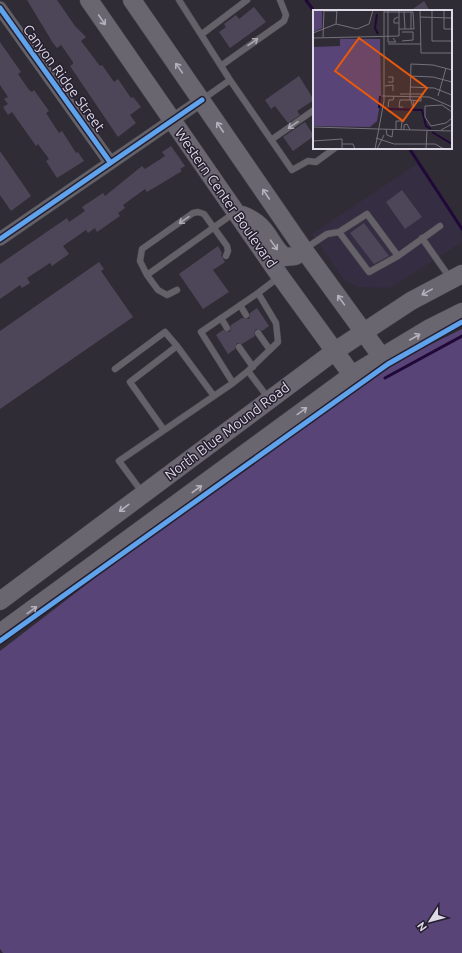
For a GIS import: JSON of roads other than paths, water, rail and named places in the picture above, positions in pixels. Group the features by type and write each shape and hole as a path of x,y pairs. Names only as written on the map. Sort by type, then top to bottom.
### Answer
{"main road":[{"name":"Western Center Boulevard","path":"89,0 235,212 352,375"},
{"path":"132,0 304,250 381,356"},
{"path":"235,212 255,221 263,229 277,250 285,257 294,256 304,250"},
{"name":"North Blue Mound Road","path":"0,601 335,352 410,301 456,276"},
{"name":"North Blue Mound Road","path":"0,633 352,375 381,356 430,328 462,312"}],"street":[{"name":"Canyon Ridge Street","path":"0,8 110,162"},
{"path":"1,235 202,100"}],"lane":[{"path":"179,0 222,64 230,80 292,170 308,160 316,162 335,149"},
{"path":"202,34 247,0"},
{"path":"222,64 284,21 286,14 280,0"},
{"path":"202,100 230,80"},
{"path":"271,140 313,111"},
{"path":"177,290 167,294 162,293 147,275 140,261 142,249 193,213 198,212 204,214 227,246 228,251 226,256"},
{"path":"147,275 235,212"},
{"path":"304,250 327,234 339,232 367,214 398,256"},
{"path":"339,232 369,272 398,256 440,226"},
{"path":"422,238 456,276"},
{"path":"233,383 201,332 280,276"},
{"path":"143,494 119,461 233,383 251,369 278,342 276,323 258,293"},
{"path":"240,305 246,315"},
{"path":"221,318 227,328"},
{"path":"115,370 165,332 214,396"},
{"path":"258,334 270,350"},
{"path":"164,430 130,382 176,346"},
{"path":"239,346 269,400"}],"waterway":[{"path":"306,0 313,10"},
{"path":"410,149 462,229"},
{"path":"385,378 462,336"}]}
